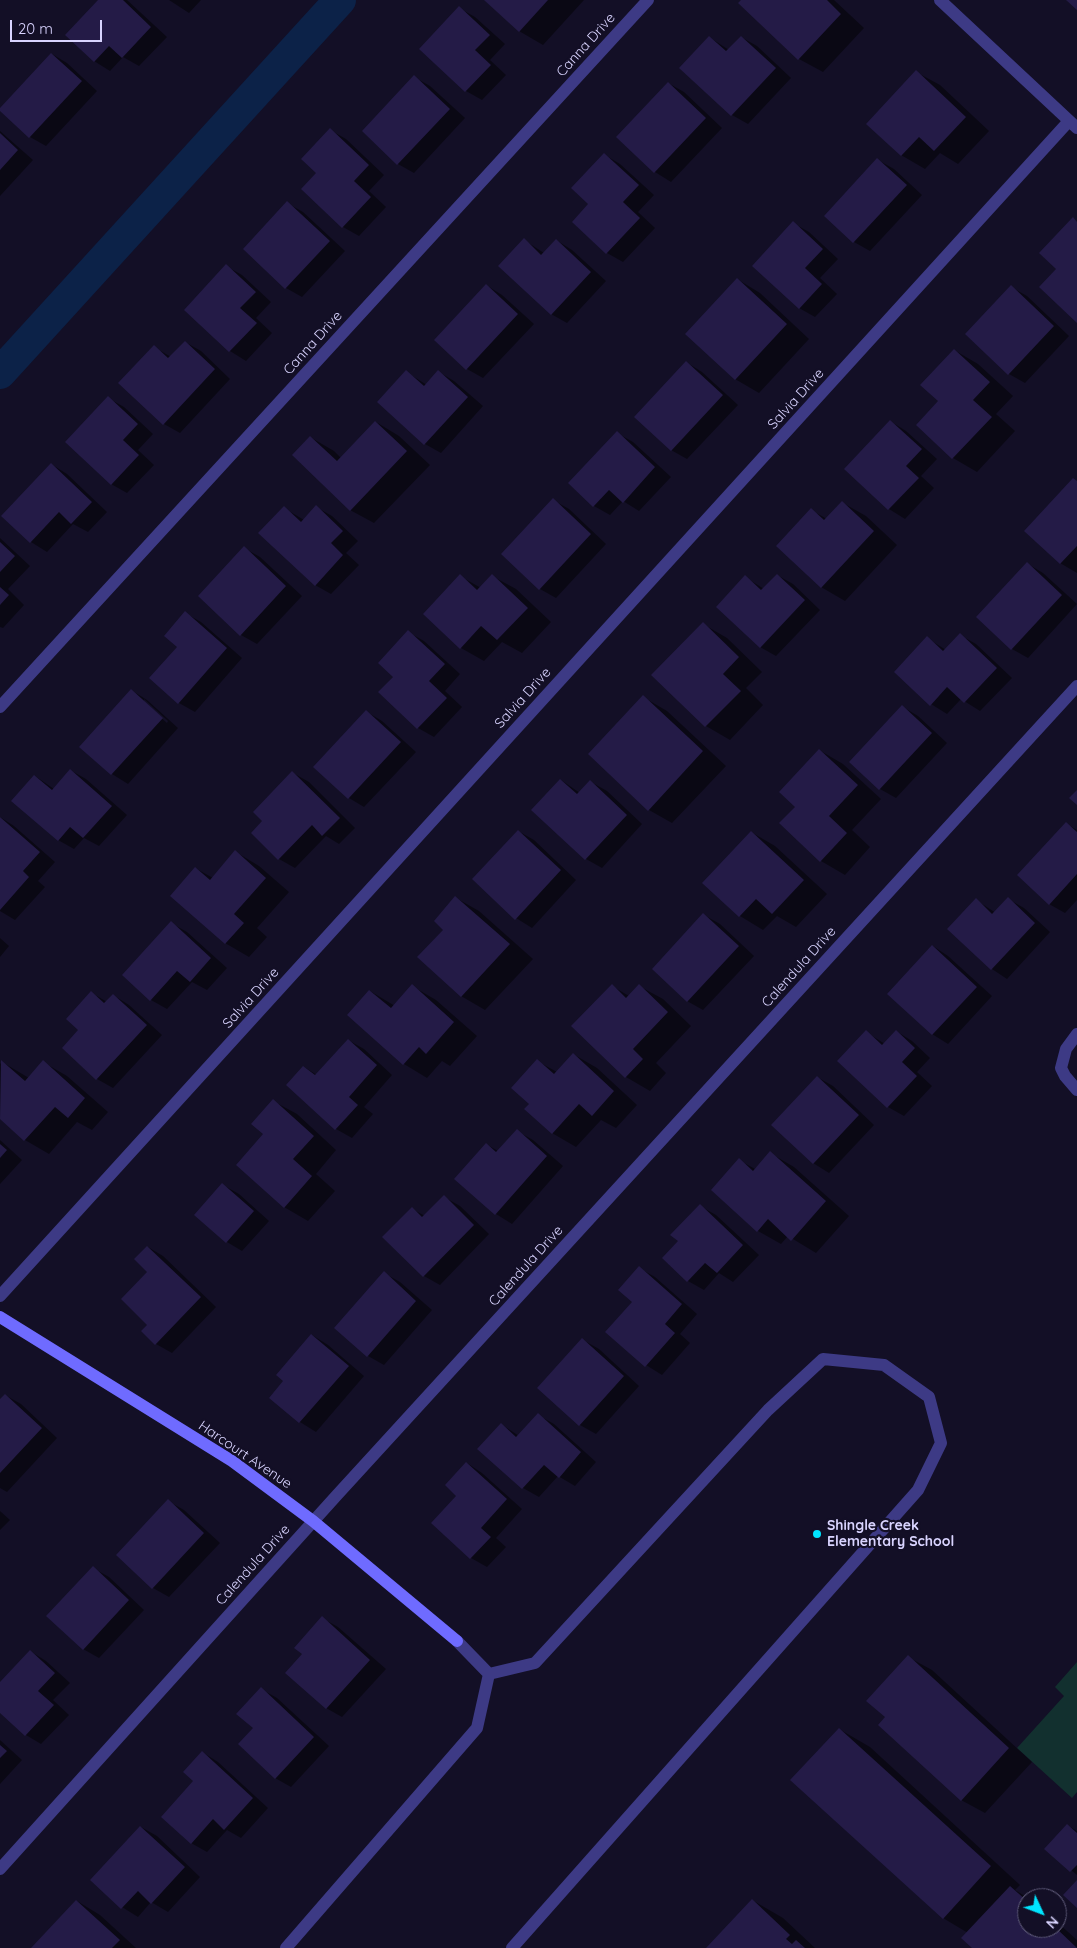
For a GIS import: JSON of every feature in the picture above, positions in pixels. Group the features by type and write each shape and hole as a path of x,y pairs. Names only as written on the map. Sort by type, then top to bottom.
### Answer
{"street":[{"name":"Canna Drive","path":"0,707 648,0"},
{"path":"940,0 1073,125"},
{"name":"Salvia Drive","path":"0,1296 1073,125"},
{"name":"Calendula Drive","path":"0,1869 313,1521 1077,686"},
{"path":"1077,1034 1066,1048 1061,1068 1064,1076 1077,1090"},
{"name":"Harcourt Avenue","path":"0,1317 232,1460 313,1521 456,1641 489,1674"},
{"path":"286,1948 477,1728 489,1674 535,1663 768,1410 823,1359 884,1365 929,1397 941,1443 918,1490 512,1948"}],"green space":[{"path":"1077,1662 1077,1792 1072,1798 1017,1748 1064,1696 1055,1687"}],"building":[{"path":"98,0 123,0 151,27 122,58 109,46 94,62 65,35"},
{"path":"484,0 548,0 519,32"},
{"path":"741,0 827,0 841,14 798,60 738,3"},
{"path":"1066,0 1077,0 1077,10"},
{"path":"459,6 490,35 475,50 491,65 465,92 419,49"},
{"path":"709,36 726,51 741,36 776,68 731,116 679,68"},
{"path":"51,53 82,81 29,138 0,111 0,108"},
{"path":"916,70 966,117 934,151 919,137 901,156 866,124"},
{"path":"414,75 450,109 397,165 362,131"},
{"path":"668,82 706,118 654,173 616,137"},
{"path":"330,128 369,165 354,181 371,197 342,228 301,189 316,173 301,159"},
{"path":"0,133 18,150 0,170"},
{"path":"604,153 639,185 623,202 640,218 606,254 572,222 588,204 571,188"},
{"path":"877,158 907,185 853,243 824,216"},
{"path":"287,201 330,241 285,289 243,249"},
{"path":"1073,217 1077,222 1077,323 1039,287 1056,269 1039,253"},
{"path":"793,221 823,249 805,268 822,284 799,309 752,266"},
{"path":"524,238 541,255 556,239 591,272 551,315 498,266"},
{"path":"226,264 256,292 240,308 257,323 229,352 184,310"},
{"path":"737,278 787,324 735,380 685,334"},
{"path":"486,284 518,314 466,370 434,340"},
{"path":"1011,285 1054,326 1008,375 965,334"},
{"path":"185,341 215,369 163,425 118,383 154,345 168,358"},
{"path":"954,349 990,382 973,400 992,417 952,459 916,425 938,401 920,385"},
{"path":"686,361 723,395 671,451 634,417"},
{"path":"406,370 424,386 438,370 468,397 424,445 377,402"},
{"path":"108,396 138,424 123,440 139,455 111,485 65,442"},
{"path":"890,420 922,449 906,466 919,478 888,510 844,469"},
{"path":"375,421 407,451 350,511 292,455 310,436 337,461"},
{"path":"617,431 655,467 623,503 609,490 593,507 568,483"},
{"path":"51,463 92,502 71,524 59,512 30,543 1,516"},
{"path":"1073,478 1077,481 1077,546 1060,564 1024,531"},
{"path":"553,498 591,534 539,590 501,554"},
{"path":"842,501 874,531 821,588 776,546 811,508 824,520"},
{"path":"316,505 343,531 331,543 343,555 315,586 258,533 284,506 301,522"},
{"path":"0,542 15,556 0,572"},
{"path":"244,546 286,586 240,636 198,596"},
{"path":"1027,562 1062,595 1011,650 976,617"},
{"path":"460,574 477,590 492,574 528,608 497,640 481,626 460,649 423,614"},
{"path":"777,574 805,600 760,648 716,607 745,575 761,590"},
{"path":"0,587 9,595 0,605"},
{"path":"185,611 227,648 178,704 149,678 177,647 164,636"},
{"path":"703,622 739,657 723,674 741,691 705,727 651,675"},
{"path":"408,630 445,664 429,681 447,698 417,729 378,692 393,677 378,663"},
{"path":"960,633 997,668 964,703 947,687 930,706 894,672 927,636 943,651"},
{"path":"131,689 163,718 111,775 79,747"},
{"path":"643,695 703,751 648,811 588,754"},
{"path":"902,705 932,733 879,790 849,762"},
{"path":"366,710 401,742 348,799 313,767"},
{"path":"819,749 858,785 829,816 847,833 820,862 779,823 795,807 779,792"},
{"path":"70,769 112,806 83,838 70,827 58,841 11,801 34,775 52,790"},
{"path":"292,771 340,818 322,836 312,825 278,860 251,833 262,821 253,812"},
{"path":"560,779 577,794 590,780 627,815 585,860 531,810"},
{"path":"1077,790 1077,805 1069,798"},
{"path":"0,817 40,852 23,871 29,877 0,910"},
{"path":"1066,822 1077,832 1077,874 1049,905 1017,875"},
{"path":"518,830 561,870 515,920 472,879"},
{"path":"751,831 804,880 772,914 756,899 739,917 702,883"},
{"path":"235,850 266,878 234,914 244,923 225,944 170,896 195,867 210,880"},
{"path":"455,896 510,944 461,997 417,957 443,930 434,921"},
{"path":"1008,897 1035,923 991,970 947,929 976,898 992,914"},
{"path":"703,913 739,946 687,1002 652,969"},
{"path":"171,921 211,958 190,982 177,971 150,1001 122,975"},
{"path":"932,945 977,987 932,1035 887,994"},
{"path":"412,984 454,1022 426,1054 419,1047 403,1065 347,1015 369,990 391,1008"},
{"path":"612,984 626,998 639,984 668,1012 633,1049 643,1059 625,1078 571,1026"},
{"path":"91,991 104,1003 113,994 147,1025 96,1080 62,1048 78,1030 66,1019"},
{"path":"866,1030 882,1045 896,1030 915,1048 902,1062 917,1076 887,1108 837,1061"},
{"path":"348,1039 377,1065 349,1097 358,1105 335,1130 286,1085 303,1066 315,1075"},
{"path":"573,1053 614,1091 592,1116 579,1104 552,1134 524,1109 529,1104 511,1088 537,1059 554,1074"},
{"path":"1,1060 25,1081 43,1060 85,1098 68,1118 55,1107 24,1141 0,1119"},
{"path":"817,1076 859,1115 813,1164 771,1125"},
{"path":"273,1099 314,1136 293,1159 312,1176 284,1208 236,1165 263,1134 251,1124"},
{"path":"517,1129 547,1156 495,1215 454,1179 486,1143 496,1152"},
{"path":"0,1144 7,1150 0,1158"},
{"path":"770,1151 826,1201 791,1241 768,1219 757,1232 711,1190 739,1158 753,1171"},
{"path":"222,1183 254,1211 226,1243 194,1215"},
{"path":"444,1195 474,1225 423,1277 382,1237 412,1207 422,1217"},
{"path":"700,1204 743,1245 717,1273 705,1263 687,1282 662,1258 678,1241 670,1235"},
{"path":"147,1246 201,1297 155,1345 141,1331 147,1325 121,1299 147,1272 134,1259"},
{"path":"639,1266 682,1304 665,1324 675,1333 645,1367 605,1332 632,1302 618,1290"},
{"path":"384,1271 416,1301 367,1357 334,1328"},
{"path":"311,1334 349,1366 299,1423 269,1398 283,1381 276,1375"},
{"path":"582,1338 624,1376 579,1426 537,1388"},
{"path":"5,1394 42,1428 0,1473 0,1399"},
{"path":"538,1413 581,1452 559,1478 544,1465 522,1489 477,1449 501,1423 516,1437"},
{"path":"466,1462 507,1499 481,1528 491,1537 470,1559 431,1523 456,1496 445,1485"},
{"path":"168,1499 204,1533 152,1589 116,1555"},
{"path":"93,1566 129,1600 83,1650 46,1616"},
{"path":"322,1616 370,1660 326,1709 285,1673 302,1654 294,1648"},
{"path":"30,1650 55,1673 38,1691 54,1705 25,1736 0,1713 0,1682"},
{"path":"908,1655 1009,1748 961,1801 878,1725 885,1717 866,1701"},
{"path":"261,1687 314,1737 275,1779 238,1744 253,1728 236,1714"},
{"path":"839,1728 991,1866 943,1919 790,1780"},
{"path":"0,1745 7,1751 0,1758"},
{"path":"202,1751 253,1798 224,1830 213,1819 191,1844 161,1817 193,1781 183,1772"},
{"path":"1067,1824 1077,1833 1077,1865 1070,1872 1044,1849"},
{"path":"140,1826 185,1867 151,1904 138,1891 121,1909 90,1880"},
{"path":"1077,1880 1077,1908 1067,1899 1067,1891"},
{"path":"1010,1886 1017,1892 1017,1938 1066,1938 1077,1948 972,1948 961,1938"},
{"path":"752,1899 790,1935 786,1939 792,1944 796,1940 805,1948 706,1948"},
{"path":"76,1900 120,1940 112,1948 31,1948"}],"waterway":[{"path":"0,373 340,0"}],"place":[{"name":"Shingle Creek Elementary School","path":"817,1534"}]}
